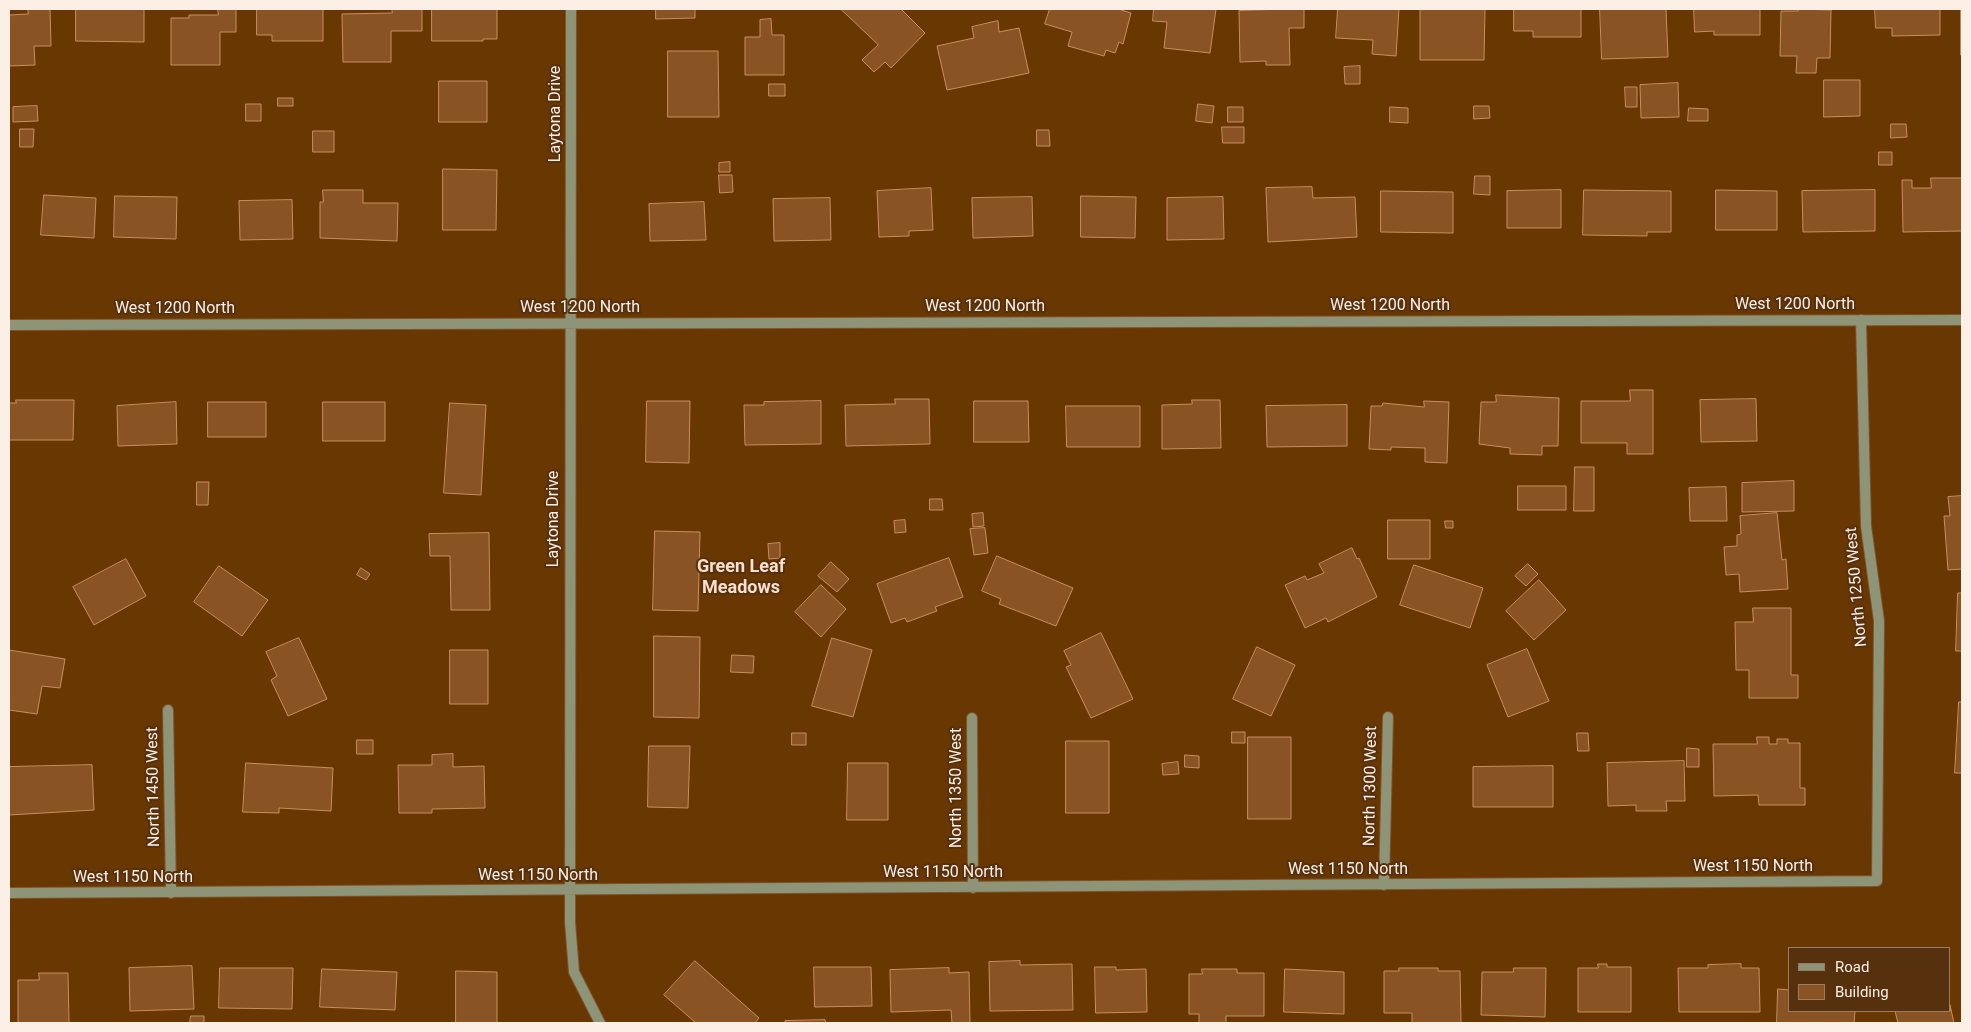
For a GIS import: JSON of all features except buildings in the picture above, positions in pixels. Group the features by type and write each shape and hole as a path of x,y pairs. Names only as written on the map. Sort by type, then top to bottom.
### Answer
{"street":[{"name":"Laytona Drive","path":"571,9 570,890 574,972 600,1023"},
{"name":"North 1250 West","path":"1861,320 1866,526 1879,620 1877,881"},
{"name":"West 1200 North","path":"9,325 1962,320"},
{"name":"North 1450 West","path":"168,710 171,893"},
{"name":"North 1300 West","path":"1384,885 1388,717"},
{"name":"North 1350 West","path":"972,718 973,888"},
{"name":"West 1150 North","path":"9,893 1877,881"}],"district":[{"name":"Green Leaf Meadows","path":"741,577"}]}
